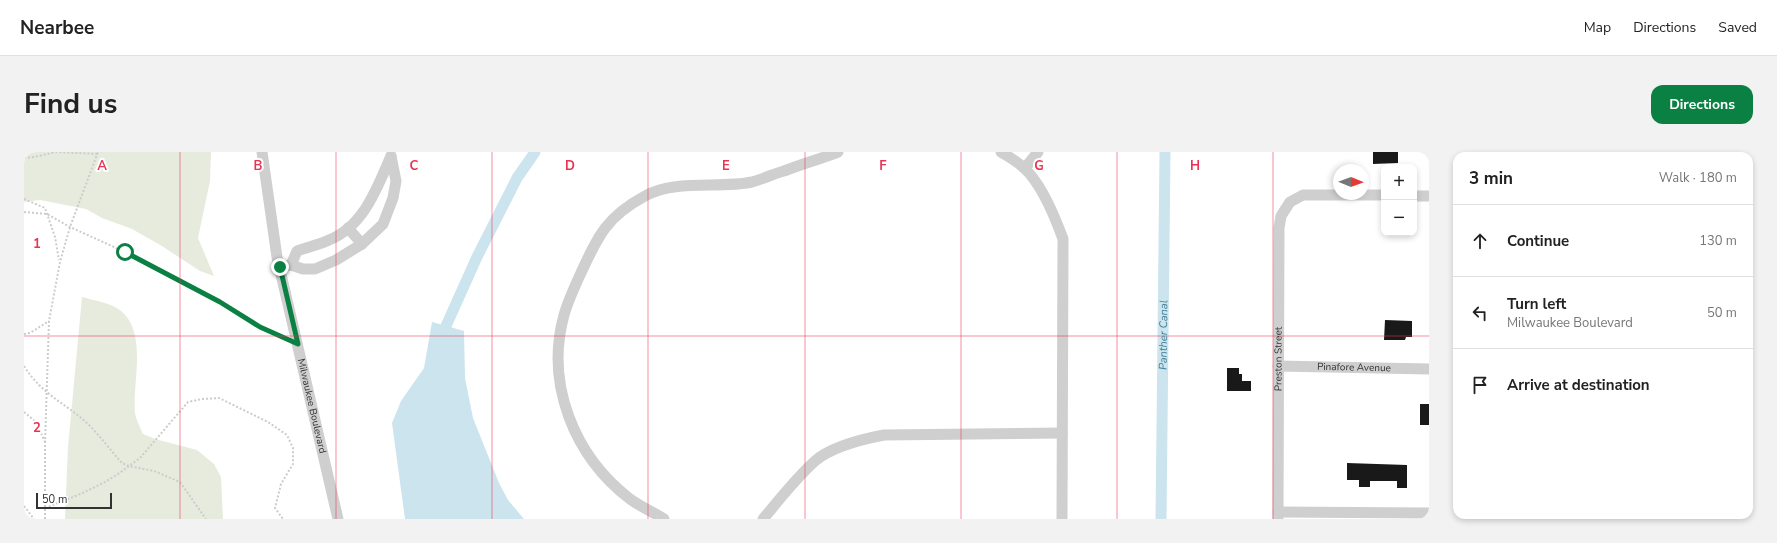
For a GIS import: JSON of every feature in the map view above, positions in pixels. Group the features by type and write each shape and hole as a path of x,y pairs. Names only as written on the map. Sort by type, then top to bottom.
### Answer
{"street":[{"name":"Milwaukee Boulevard","path":"262,152 285,266 298,344 338,519"},
{"path":"664,519 631,500 604,476 584,450 572,428 560,381 559,353 564,314 583,270 601,235 611,220 620,212 647,195 662,190 682,187 728,186 753,182 838,152"},
{"path":"1001,152 1025,168 1038,185 1051,210 1063,239 1062,519"},
{"path":"1025,168 1038,152"},
{"path":"392,154 396,182 393,198 383,224 362,244 336,260 315,268 303,269 285,266 297,251 330,240 348,228 369,205 392,154"},
{"name":"Preston Street","path":"1278,515 1279,228 1281,216 1290,202 1303,195 1381,195"},
{"path":"1417,196 1429,196"},
{"path":"348,228 362,244"},
{"name":"Pinafore Avenue","path":"1278,366 1429,369"},
{"path":"762,519 816,460 846,445 865,439 884,435 1062,433"},
{"path":"1278,515 1429,513"}],"path":[{"path":"24,158 56,152 98,153 70,227 60,262 49,321 45,443 45,519"},
{"path":"24,199 45,208 55,237 60,262"},
{"path":"24,212 47,214 70,227 125,252 220,302 260,327 298,344"},
{"path":"24,334 30,333 49,321"},
{"path":"24,366 32,378 47,394 89,425 122,463 129,466 154,471 180,482 206,519"},
{"path":"45,508 119,474 140,458 188,402 219,398 268,422 286,435 293,448 293,464 281,484 275,508 283,519"},
{"path":"24,412 36,422 45,443"},
{"path":"24,506 34,519"}],"shaded area":[{"path":"24,152 211,152 210,181 198,238 214,276 200,271 162,246 132,229 102,218 86,209 40,200 24,202"},
{"path":"82,297 111,305 126,316 132,327 136,340 137,370 135,413 143,434 155,439 197,450 214,464 221,477 223,519 65,519 68,447"}],"water":[{"path":"432,322 464,331 465,378 473,418 499,483 508,500 524,519 405,519 392,423 401,401 424,368"}],"building":[{"path":"1373,152 1398,152 1398,163 1373,164"},
{"path":"1385,320 1412,321 1412,337 1406,337 1405,340 1384,340"},
{"path":"1227,368 1239,368 1239,374 1242,374 1242,381 1251,381 1251,391 1227,391"},
{"path":"1420,404 1429,404 1429,425 1420,425"},
{"path":"1347,463 1407,465 1407,488 1397,488 1397,481 1370,481 1370,487 1359,487 1359,480 1347,480"}],"waterway":[{"path":"448,340 446,326 477,257 517,178 535,152"},
{"name":"Panther Canal","path":"1161,519 1165,152"}],"route":[{"path":"125,252 220,302 260,327 298,344 280,267"}]}
